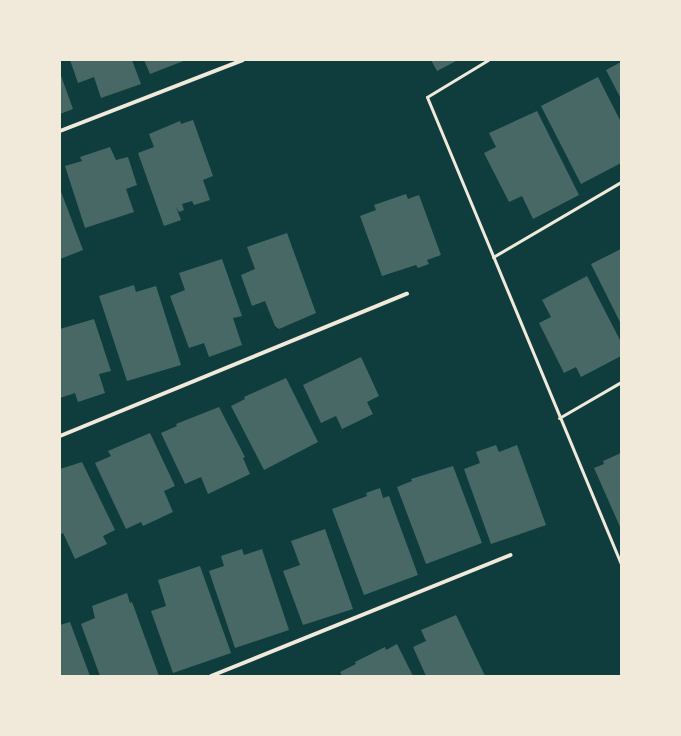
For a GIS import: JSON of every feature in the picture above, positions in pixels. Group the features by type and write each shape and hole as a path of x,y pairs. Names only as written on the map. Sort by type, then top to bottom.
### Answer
{"street":[{"path":"60,131 244,60"},
{"path":"60,436 407,294"},
{"path":"211,676 512,555"}],"lane":[{"path":"488,60 427,97 559,418 621,564"},
{"path":"493,258 621,182"},
{"path":"559,418 621,382"}],"building":[{"path":"70,60 132,60 141,84 101,98 94,77 78,83"},
{"path":"144,60 186,60 150,74"},
{"path":"431,60 458,60 437,71"},
{"path":"621,62 621,99 606,70"},
{"path":"60,73 73,109 60,114"},
{"path":"598,77 621,122 621,163 581,184 541,106"},
{"path":"537,111 579,195 533,219 522,196 509,202 484,153 496,147 489,133"},
{"path":"193,120 213,176 203,180 210,200 194,205 192,201 182,204 184,210 179,212 176,207 181,220 164,226 138,153 154,147 149,134 180,121 181,124"},
{"path":"110,147 116,160 128,157 137,185 126,189 134,212 85,228 65,166 82,161 80,157"},
{"path":"60,189 83,250 60,259"},
{"path":"406,194 408,199 419,195 441,255 427,260 429,264 418,268 416,265 382,276 360,216 376,210 374,205"},
{"path":"287,233 316,313 279,329 275,326 265,301 252,306 241,275 255,269 247,247"},
{"path":"621,249 621,324 591,264"},
{"path":"222,259 242,316 233,318 242,345 209,357 204,343 189,348 170,296 185,290 179,273"},
{"path":"587,276 621,342 621,356 581,377 576,367 564,373 539,323 551,317 542,300"},
{"path":"134,285 136,292 156,286 181,365 127,381 99,296"},
{"path":"94,319 111,371 99,374 105,393 78,402 75,393 60,398 60,329"},
{"path":"361,357 379,396 367,402 373,414 342,429 336,416 321,423 303,385"},
{"path":"286,378 318,442 264,470 231,406 245,399 244,397"},
{"path":"219,407 245,457 243,458 250,474 208,494 201,477 185,484 161,433 177,426 176,424"},
{"path":"150,433 175,486 164,491 173,512 143,526 141,522 126,529 95,463 111,456 108,451"},
{"path":"496,445 499,452 517,445 546,525 491,544 464,469 480,463 476,452"},
{"path":"621,453 621,529 594,468 604,464 603,461"},
{"path":"82,462 115,530 103,536 107,544 75,559 63,533 60,535 60,469"},
{"path":"453,466 482,543 426,564 397,487 412,481 411,479"},
{"path":"380,488 383,498 389,496 418,575 364,595 332,509 367,496 366,493"},
{"path":"325,529 353,609 303,625 283,571 300,565 291,541"},
{"path":"242,549 244,555 262,549 289,630 235,648 209,571 224,566 221,556"},
{"path":"200,566 231,653 173,673 151,611 166,606 158,580"},
{"path":"127,593 130,603 132,602 159,676 100,676 81,624 95,618 92,606"},
{"path":"456,615 485,676 426,676 413,647 426,641 421,630"},
{"path":"70,622 90,676 60,676 60,625"},
{"path":"397,644 413,676 342,676 340,672 356,664 355,662 385,647 386,650"}]}
